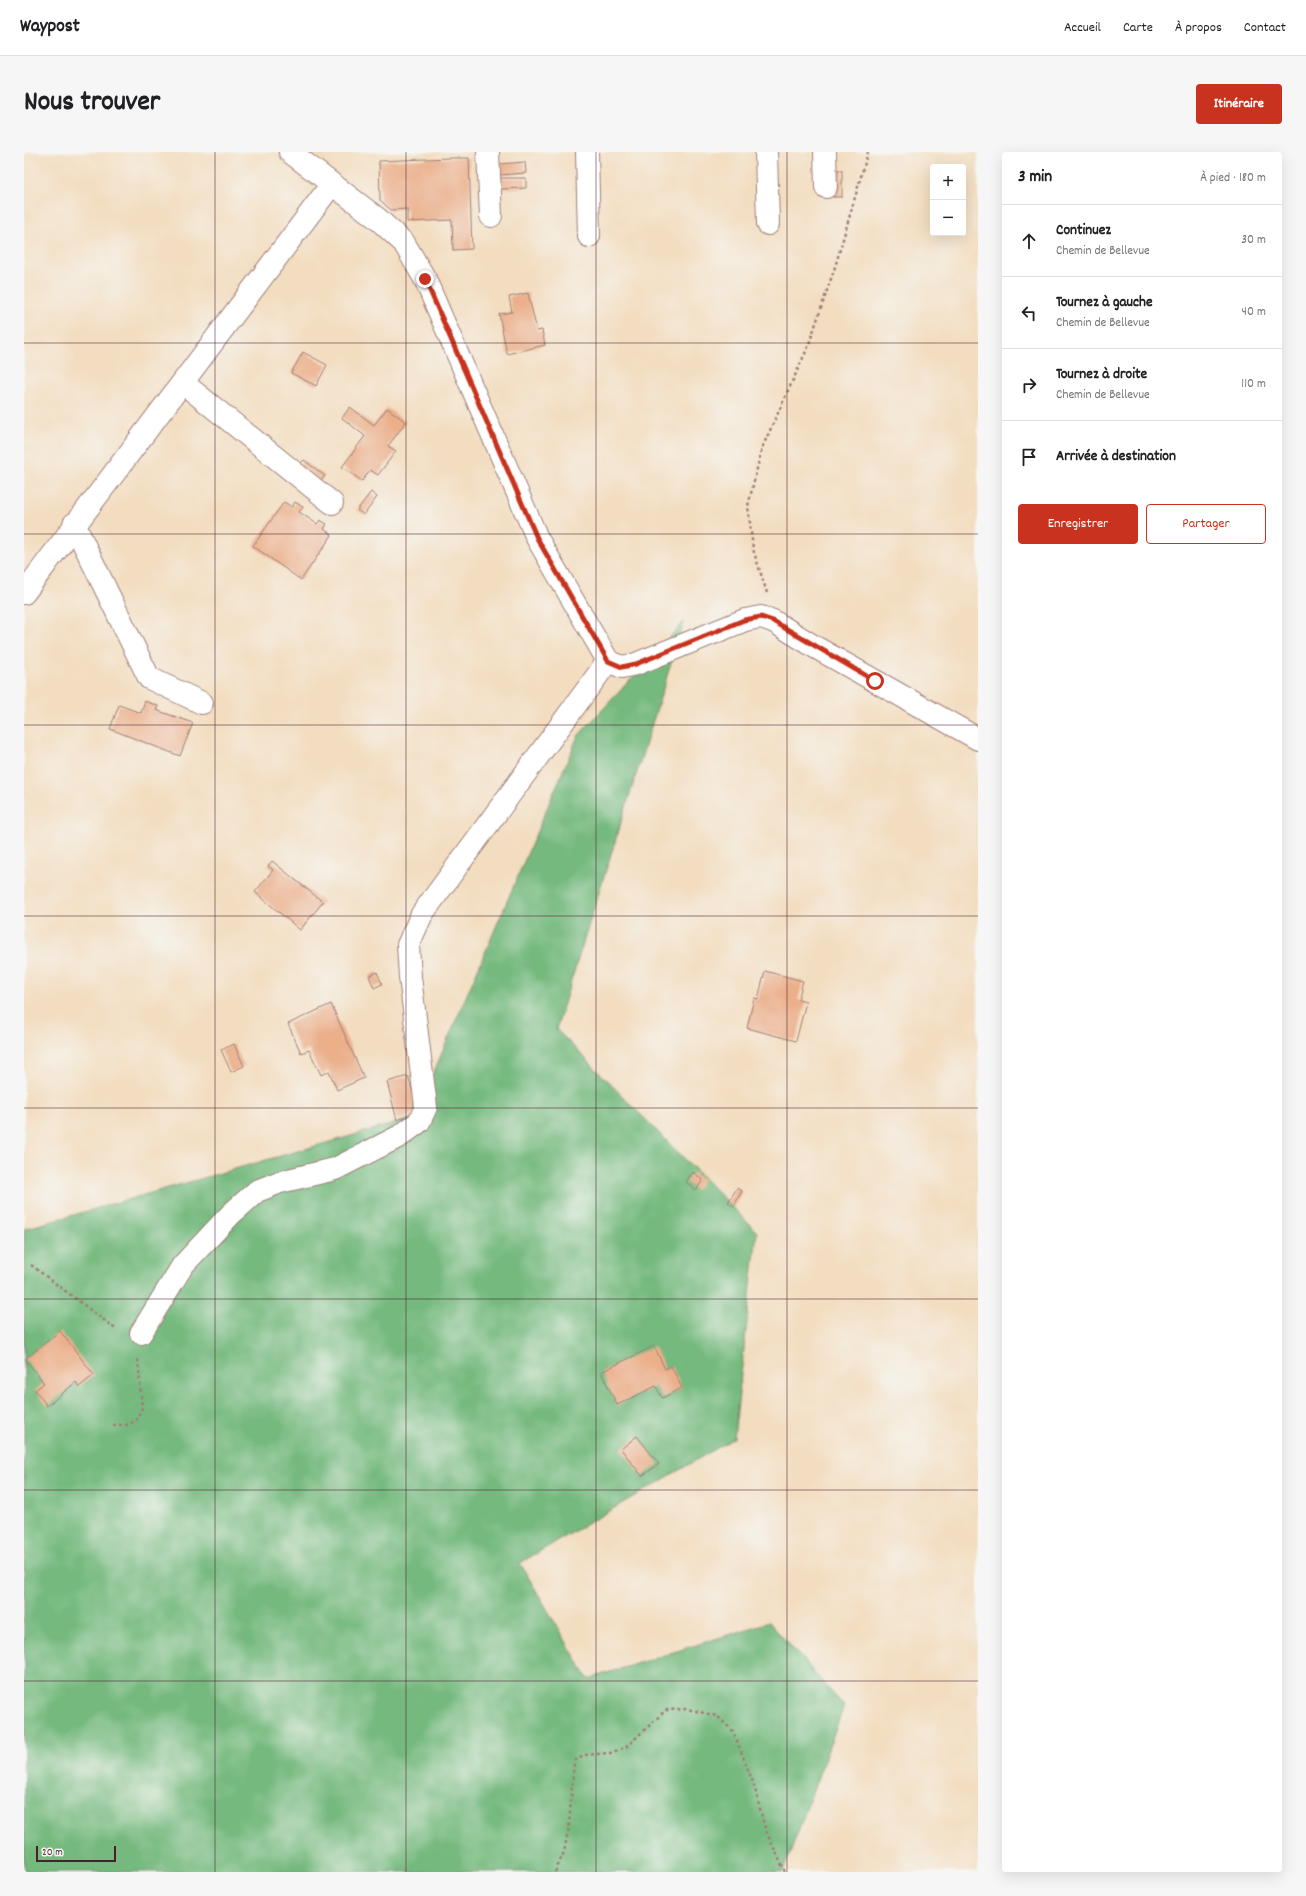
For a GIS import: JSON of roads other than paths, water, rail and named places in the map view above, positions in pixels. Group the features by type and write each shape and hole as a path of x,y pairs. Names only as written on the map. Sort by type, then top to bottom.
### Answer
{"street":[{"path":"290,152 378,218 404,243 425,279 537,538 608,661 622,667 636,664 744,620 761,617 773,621 815,647 978,739"},
{"path":"488,152 491,216"},
{"path":"587,152 589,236"},
{"path":"766,152 768,224"},
{"path":"824,152 826,187"},
{"path":"24,593 74,524 183,383 332,184"},
{"path":"183,383 332,503"},
{"path":"74,524 149,678 202,703"},
{"path":"141,1333 183,1266 231,1214 257,1191 280,1182 335,1169 400,1136 419,1122 426,1107 410,977 408,945 422,914 608,661"}]}
